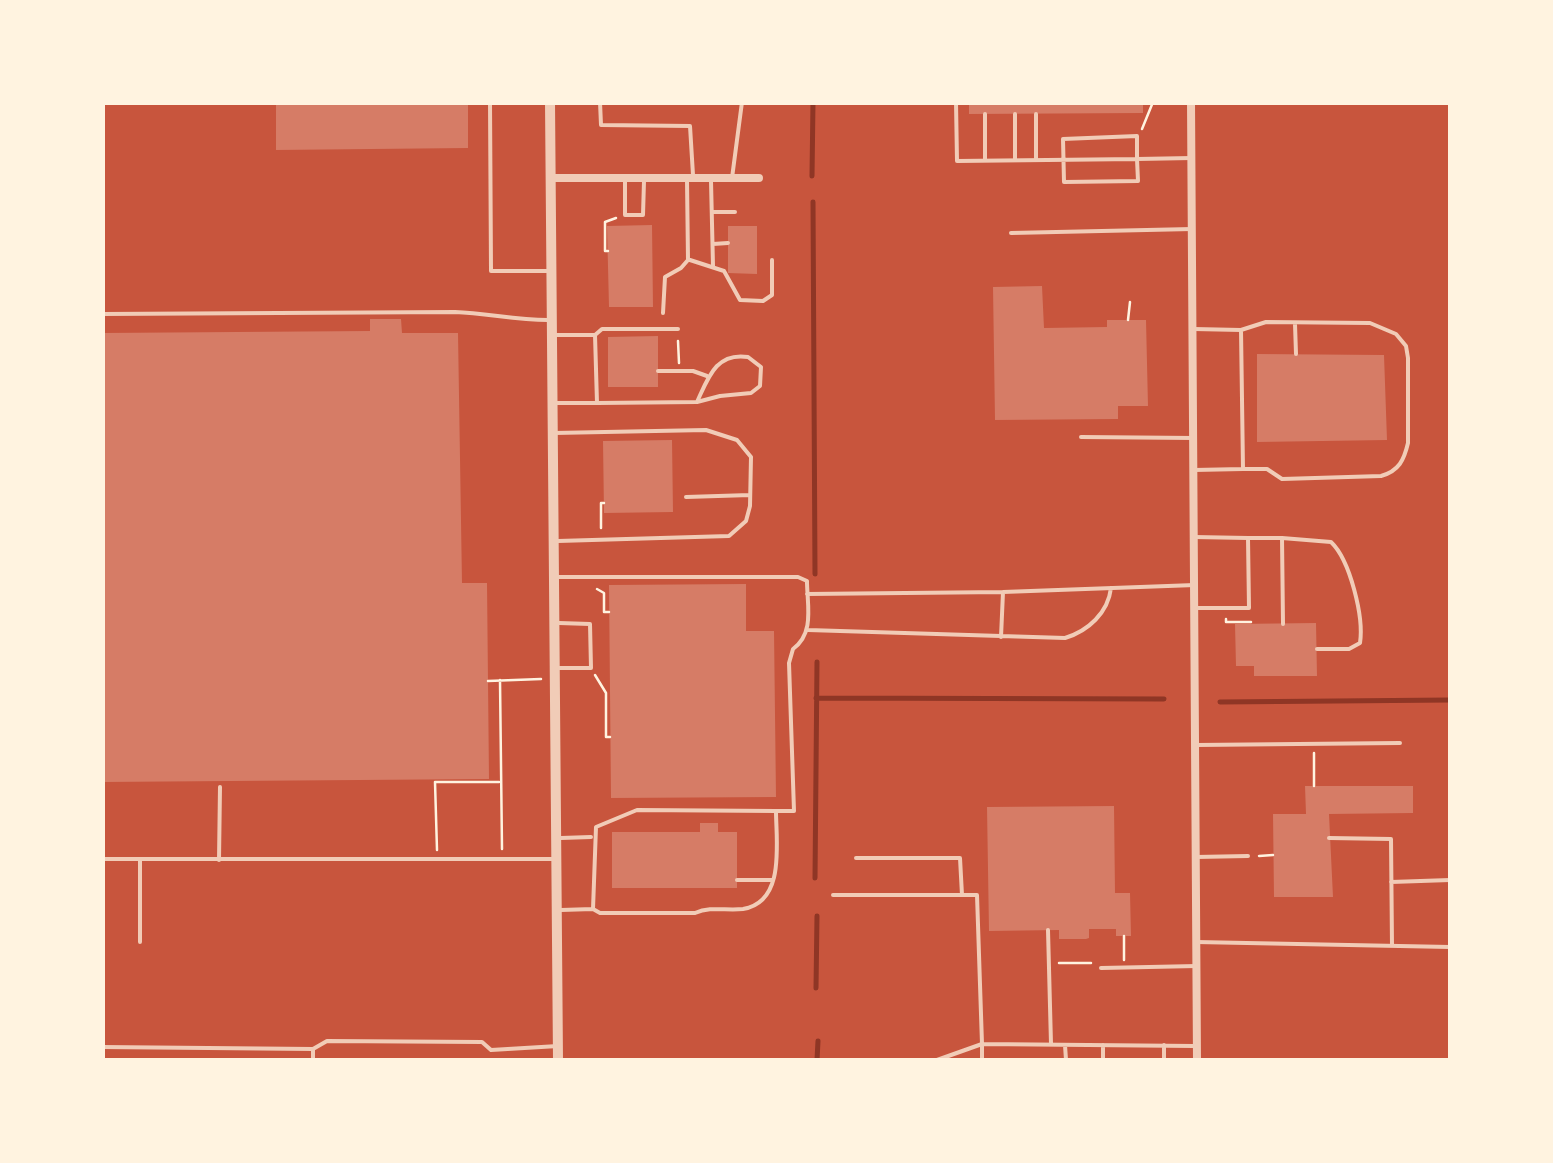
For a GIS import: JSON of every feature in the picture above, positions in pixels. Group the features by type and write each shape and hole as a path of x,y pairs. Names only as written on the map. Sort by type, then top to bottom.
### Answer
{"street":[{"path":"550,102 558,1060"},
{"path":"1192,102 1198,1060"},
{"path":"551,178 759,178"}],"lane":[{"path":"490,102 492,272 552,271"},
{"path":"600,102 601,125 690,126 688,260 664,277 663,313"},
{"path":"732,178 742,102"},
{"path":"956,102 957,161 1192,158"},
{"path":"985,114 985,161"},
{"path":"1015,160 1016,114"},
{"path":"1036,114 1036,160"},
{"path":"1137,136 1138,159 1138,181 1064,182 1063,139 1137,136"},
{"path":"625,178 624,215 643,215 644,178"},
{"path":"711,178 713,266"},
{"path":"712,212 735,212"},
{"path":"1011,233 1192,229"},
{"path":"712,244 728,243"},
{"path":"688,260 724,270 740,300 763,301 772,294 772,260"},
{"path":"102,314 454,312 552,320"},
{"path":"1193,329 1242,330 1266,322 1370,323 1390,330 1402,340 1408,358 1406,456 1395,470 1381,476 1282,479 1267,469 1194,470"},
{"path":"1295,322 1296,354"},
{"path":"552,336 596,335 602,329 678,330"},
{"path":"1242,330 1243,470"},
{"path":"596,335 597,404"},
{"path":"552,403 697,402 752,393 760,386 762,374 756,361 740,355 724,359 709,377 697,402"},
{"path":"658,371 698,372 709,377"},
{"path":"553,432 706,430 726,434 745,447 750,458 746,520 729,536 554,541"},
{"path":"1081,437 1194,438"},
{"path":"686,496 750,495"},
{"path":"1194,537 1330,542 1340,552 1348,570 1360,643 1349,649 1316,649"},
{"path":"1195,608 1249,608 1248,538"},
{"path":"1282,538 1283,624"},
{"path":"554,577 798,577 807,581 808,630 802,642 792,649 789,663 794,811 637,810 596,827 593,909"},
{"path":"597,577 597,589"},
{"path":"807,594 1195,585"},
{"path":"808,630 1057,639 1072,636 1107,607 1111,587"},
{"path":"1001,637 1004,592"},
{"path":"554,623 590,624 590,668 554,668"},
{"path":"1196,745 1400,743"},
{"path":"218,860 220,787"},
{"path":"556,910 655,914 742,909 754,904 774,880 776,811"},
{"path":"556,838 594,837"},
{"path":"1329,838 1391,840 1392,946"},
{"path":"1196,858 1248,856"},
{"path":"102,859 556,858"},
{"path":"856,858 960,858 962,895"},
{"path":"140,860 140,942"},
{"path":"737,880 774,880"},
{"path":"1391,882 1450,880"},
{"path":"832,895 976,895 982,1060"},
{"path":"1048,930 1051,1044"},
{"path":"1196,942 1450,947"},
{"path":"1100,968 1197,966"},
{"path":"102,1048 313,1049 327,1040 482,1042 491,1050 558,1046"},
{"path":"937,1060 982,1044 1197,1046"},
{"path":"1065,1044 1066,1060"},
{"path":"1103,1044 1104,1060"},
{"path":"1164,1045 1164,1060"},
{"path":"313,1049 313,1060"}],"path":[{"path":"1137,136 1153,102"},
{"path":"608,251 604,251 605,222 624,215"},
{"path":"1128,320 1130,302"},
{"path":"678,330 679,371"},
{"path":"601,518 604,502"},
{"path":"597,589 604,593 604,612 609,612"},
{"path":"1226,618 1226,622 1251,622"},
{"path":"590,668 606,693 606,737 610,737"},
{"path":"488,680 542,679"},
{"path":"500,680 501,846"},
{"path":"1314,744 1314,786"},
{"path":"437,859 435,782 501,782"},
{"path":"1268,856 1274,855"},
{"path":"1124,936 1124,960"},
{"path":"1049,962 1096,962 1100,968"}],"building":[{"path":"276,102 468,102 468,148 276,150"},
{"path":"969,102 1143,102 1143,113 969,114"},
{"path":"652,225 653,307 609,307 607,226"},
{"path":"728,226 757,226 757,274 728,273"},
{"path":"1042,286 1044,328 1107,327 1107,320 1146,320 1148,406 1118,406 1118,419 995,420 993,287"},
{"path":"370,319 401,319 402,333 458,333 462,583 487,583 489,779 102,782 102,333 370,331"},
{"path":"658,336 658,387 608,387 608,337"},
{"path":"1257,354 1384,355 1387,440 1257,442"},
{"path":"672,440 673,512 604,513 603,441"},
{"path":"746,584 746,631 774,631 776,797 611,798 609,585"},
{"path":"1316,623 1317,676 1254,676 1254,666 1236,666 1235,624"},
{"path":"1305,786 1413,786 1413,813 1329,814 1333,897 1274,897 1273,814 1306,814"},
{"path":"1114,806 1115,893 1130,893 1131,936 1116,936 1116,929 1089,929 1086,939 1059,939 1059,930 989,931 987,807"},
{"path":"700,823 718,823 718,832 737,832 737,888 612,888 612,832 700,832"}],"waterway":[{"path":"812,176 813,102"},
{"path":"813,202 815,574"},
{"path":"815,878 817,662"},
{"path":"816,698 1164,699"},
{"path":"1220,702 1450,700"},
{"path":"816,988 817,916"},
{"path":"817,1060 818,1041"}]}
